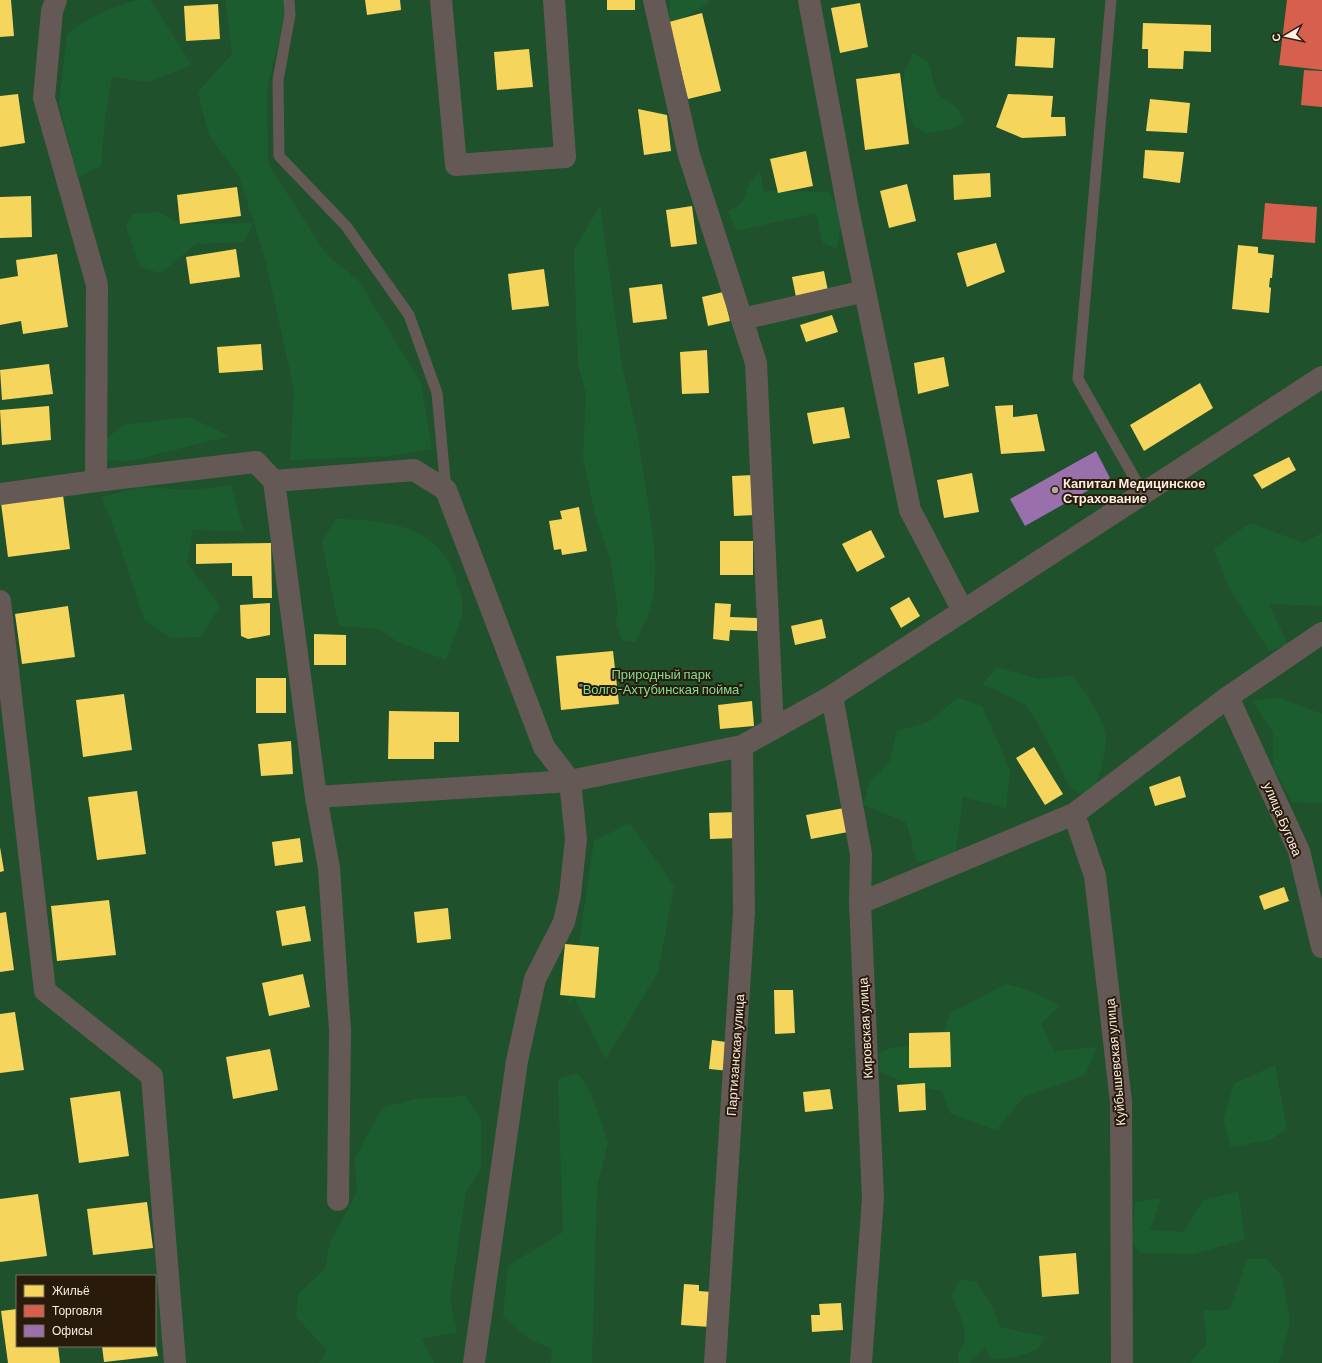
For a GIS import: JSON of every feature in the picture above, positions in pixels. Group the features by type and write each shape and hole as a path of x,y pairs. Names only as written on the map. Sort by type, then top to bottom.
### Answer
{"street":[{"path":"56,0 52,11 44,98 97,285 96,481"},
{"path":"441,0 456,165 565,157 554,0"},
{"path":"654,0 689,155 756,363 773,729"},
{"path":"809,0 865,291 910,510 963,611"},
{"path":"742,319 865,291"},
{"path":"316,797 570,781 742,746 832,696 1322,377"},
{"path":"0,494 256,462 274,481 316,797 330,868 340,1031 338,1200"},
{"path":"274,481 414,470 446,490 544,747 570,781 576,839 570,895 564,922 535,979 517,1061 474,1363"},
{"path":"0,601 45,992 152,1076 175,1363"},
{"path":"860,903 1074,814 1228,697 1322,633"},
{"name":"Кировская улица","path":"832,696 861,854 860,903 873,1198 861,1363"},
{"name":"улица Бугова","path":"1228,697 1298,851 1322,947"},
{"name":"Партизанская улица","path":"715,1363 744,912 742,746"},
{"name":"Куйбышевская улица","path":"1074,814 1095,876 1121,1102 1122,1363"}],"lane":[{"path":"289,0 290,15 278,80 278,156 346,226 409,315 437,393 446,490"},
{"path":"1110,0 1078,379 1143,493"}],"green space":[{"name":"Природный парк \"Волго-Ахтубинская пойма\"","path":"0,0 1322,0 1322,1363 0,1363"},
{"path":"137,0 150,0 192,65 148,82 112,77 105,118 101,166 78,177 59,104 67,35 91,18"},
{"path":"225,0 289,0 267,89 268,164 326,254 358,280 421,383 432,449 391,456 290,460 294,390 266,262 239,176 209,135 198,92 232,54"},
{"path":"670,0 709,0 707,4 683,18 669,22"},
{"path":"913,53 928,62 937,94 956,107 964,121 953,129 928,133 914,127 903,90 905,73"},
{"path":"760,171 764,191 829,192 842,217 837,248 823,243 816,213 736,231 728,211 742,203 749,184"},
{"path":"600,205 622,366 638,437 654,544 654,594 648,615 636,642 622,640 616,622 618,612 611,562 596,518 583,458 586,393 578,364 574,251"},
{"path":"158,212 181,224 254,223 244,242 196,244 161,273 140,267 126,226 133,214"},
{"path":"189,417 229,436 131,461 96,460 96,447 123,425"},
{"path":"231,485 244,531 193,530 187,563 220,606 200,637 171,638 144,619 114,528 102,497 139,487 193,490"},
{"path":"336,519 376,521 412,530 428,539 441,551 451,567 463,608 461,618 446,660 400,643 378,629 339,626 322,542"},
{"path":"1250,523 1304,543 1322,533 1322,606 1269,604 1288,645 1269,651 1227,584 1214,549"},
{"path":"997,667 1038,679 1072,676 1087,695 1096,709 1105,732 1106,739 1104,756 1090,801 1070,787 1045,736 1026,705 983,684"},
{"path":"958,698 982,706 1010,770 1006,808 963,797 955,856 917,862 906,822 863,805 870,781 889,763 897,731 928,722"},
{"path":"1279,698 1322,714 1322,803 1292,802 1273,767 1273,732 1252,701"},
{"path":"630,823 674,886 658,972 606,1059 574,998 568,1004 578,950 594,841"},
{"path":"1006,984 1031,991 1060,1005 1041,1024 1054,1051 1097,1047 1085,1075 1024,1097 996,1130 950,1113 942,1091 908,1084 880,1072 879,1053 891,1048 916,1046 943,1034 950,1013"},
{"path":"1275,1065 1287,1129 1270,1140 1231,1147 1223,1120 1234,1084"},
{"path":"578,1073 592,1096 608,1143 597,1186 592,1363 551,1363 552,1349 529,1339 503,1316 508,1266 563,1232 558,1079"},
{"path":"465,1096 481,1119 481,1170 466,1191 450,1300 457,1332 422,1339 434,1363 319,1363 327,1350 296,1317 298,1294 325,1269 330,1242 357,1192 355,1158 382,1108 415,1099"},
{"path":"1238,1192 1245,1240 1193,1254 1140,1253 1132,1242 1135,1202 1161,1198 1150,1230 1184,1232 1203,1200"},
{"path":"1247,1259 1266,1259 1282,1276 1290,1322 1279,1363 1191,1363 1207,1343 1203,1310 1230,1310"},
{"path":"959,1280 976,1281 991,1304 1000,1327 1045,1337 1037,1350 1011,1358 991,1359 985,1348 968,1363 959,1363 958,1356 964,1343 965,1336 962,1321 952,1296"}],"building: Жильё":[{"path":"0,0 11,0 14,36 0,37"},
{"path":"365,0 400,0 401,10 367,15"},
{"path":"607,0 635,0 635,10 607,10"},
{"path":"860,3 868,47 840,53 831,8"},
{"path":"218,4 220,39 186,41 184,6"},
{"path":"702,13 721,91 688,99 669,22"},
{"path":"1143,23 1211,25 1211,52 1184,51 1183,69 1148,68 1148,49 1142,49"},
{"path":"1017,37 1055,38 1053,68 1015,66"},
{"path":"529,49 533,87 497,90 494,52"},
{"path":"900,73 909,144 865,150 856,79"},
{"path":"18,94 25,143 0,147 0,96"},
{"path":"1008,94 1053,96 1051,117 1065,117 1066,136 1022,138 996,127"},
{"path":"1150,99 1190,103 1187,133 1146,131"},
{"path":"638,109 667,115 671,151 644,155"},
{"path":"1145,150 1184,152 1180,183 1143,178"},
{"path":"806,151 813,186 778,193 770,159"},
{"path":"990,173 991,197 954,200 953,175"},
{"path":"907,184 916,221 889,228 880,191"},
{"path":"237,187 241,216 180,224 177,195"},
{"path":"31,196 32,237 0,238 0,197"},
{"path":"692,206 697,244 671,247 666,210"},
{"path":"996,243 1005,272 967,287 957,253"},
{"path":"1238,245 1258,247 1258,253 1274,255 1272,278 1270,278 1269,287 1271,288 1269,313 1232,309"},
{"path":"236,249 240,277 190,284 186,257"},
{"path":"57,254 68,327 23,334 21,321 0,325 0,279 18,276 16,260"},
{"path":"544,269 549,306 512,310 508,274"},
{"path":"824,271 828,291 796,297 792,277"},
{"path":"662,284 667,319 633,323 629,288"},
{"path":"723,292 730,321 708,326 702,297"},
{"path":"832,315 838,332 806,342 800,325"},
{"path":"261,344 263,370 219,373 217,347"},
{"path":"707,350 709,393 682,394 680,352"},
{"path":"944,357 949,386 918,394 914,363"},
{"path":"49,364 53,394 2,400 0,370"},
{"path":"1200,383 1213,408 1144,451 1130,425"},
{"path":"1013,405 1013,417 1037,414 1045,451 1001,454 995,406"},
{"path":"49,406 51,440 2,445 0,410"},
{"path":"844,407 850,438 813,444 807,413"},
{"path":"1289,457 1296,470 1262,489 1253,475"},
{"path":"972,473 979,512 944,518 937,480"},
{"path":"753,475 755,515 734,516 732,476"},
{"path":"63,495 70,549 8,557 1,503"},
{"path":"579,507 587,551 562,555 561,549 554,550 549,521 562,519 560,511"},
{"path":"871,530 885,557 857,572 842,544"},
{"path":"720,541 753,541 753,575 720,575"},
{"path":"271,543 272,598 253,598 252,576 232,576 232,563 196,564 196,544"},
{"path":"909,597 920,616 901,628 890,608"},
{"path":"270,603 270,635 248,639 241,636 240,605"},
{"path":"715,603 731,604 730,617 757,618 757,631 730,630 729,641 713,639"},
{"path":"68,606 75,657 22,664 15,614"},
{"path":"822,619 826,638 795,645 791,626"},
{"path":"314,634 346,635 346,665 314,665"},
{"path":"613,651 619,704 561,710 556,656"},
{"path":"256,678 286,678 286,713 256,713"},
{"path":"124,694 132,750 83,757 76,700"},
{"path":"752,701 754,726 720,729 718,705"},
{"path":"389,711 459,712 459,742 434,742 434,759 388,759"},
{"path":"291,741 293,774 261,776 258,744"},
{"path":"1034,747 1063,794 1045,805 1016,758"},
{"path":"1180,776 1186,797 1155,806 1149,787"},
{"path":"137,791 146,854 97,860 88,797"},
{"path":"844,808 848,832 811,839 806,815"},
{"path":"737,812 738,838 710,839 709,813"},
{"path":"300,838 303,862 275,866 272,842"},
{"path":"0,847 4,871 0,872"},
{"path":"1284,887 1289,901 1264,910 1259,896"},
{"path":"109,900 116,955 57,961 51,906"},
{"path":"305,906 311,941 282,946 276,911"},
{"path":"448,908 451,939 417,943 414,912"},
{"path":"6,912 14,970 0,972 0,913"},
{"path":"565,944 599,947 595,998 560,995"},
{"path":"303,974 310,1007 269,1016 262,983"},
{"path":"774,990 793,990 795,1033 775,1034"},
{"path":"15,1012 24,1070 0,1073 0,1014"},
{"path":"950,1032 951,1067 909,1068 909,1033"},
{"path":"712,1040 733,1043 730,1071 709,1069"},
{"path":"270,1049 278,1090 233,1099 226,1057"},
{"path":"925,1083 926,1110 899,1112 897,1085"},
{"path":"830,1089 833,1109 805,1112 803,1092"},
{"path":"120,1091 129,1156 79,1163 70,1098"},
{"path":"38,1194 47,1256 0,1262 0,1199"},
{"path":"147,1202 153,1248 93,1255 87,1209"},
{"path":"1076,1253 1079,1294 1042,1297 1039,1256"},
{"path":"684,1284 699,1285 699,1291 712,1292 710,1327 681,1325"},
{"path":"841,1303 843,1330 812,1332 811,1315 820,1315 819,1304"},
{"path":"16,1309 16,1347 58,1347 60,1363 8,1363 1,1311"},
{"path":"102,1347 156,1347 158,1356 104,1362"}],"building: Торговля":[{"path":"1287,0 1322,0 1322,70 1279,65"},
{"path":"1304,70 1322,71 1322,107 1301,105"},
{"path":"1265,203 1317,207 1315,243 1262,239"}],"building: Офисы":[{"path":"1096,451 1110,478 1025,526 1010,499"}],"place":[{"name":"Капитал Медицинское Страхование","path":"1055,490"}]}
